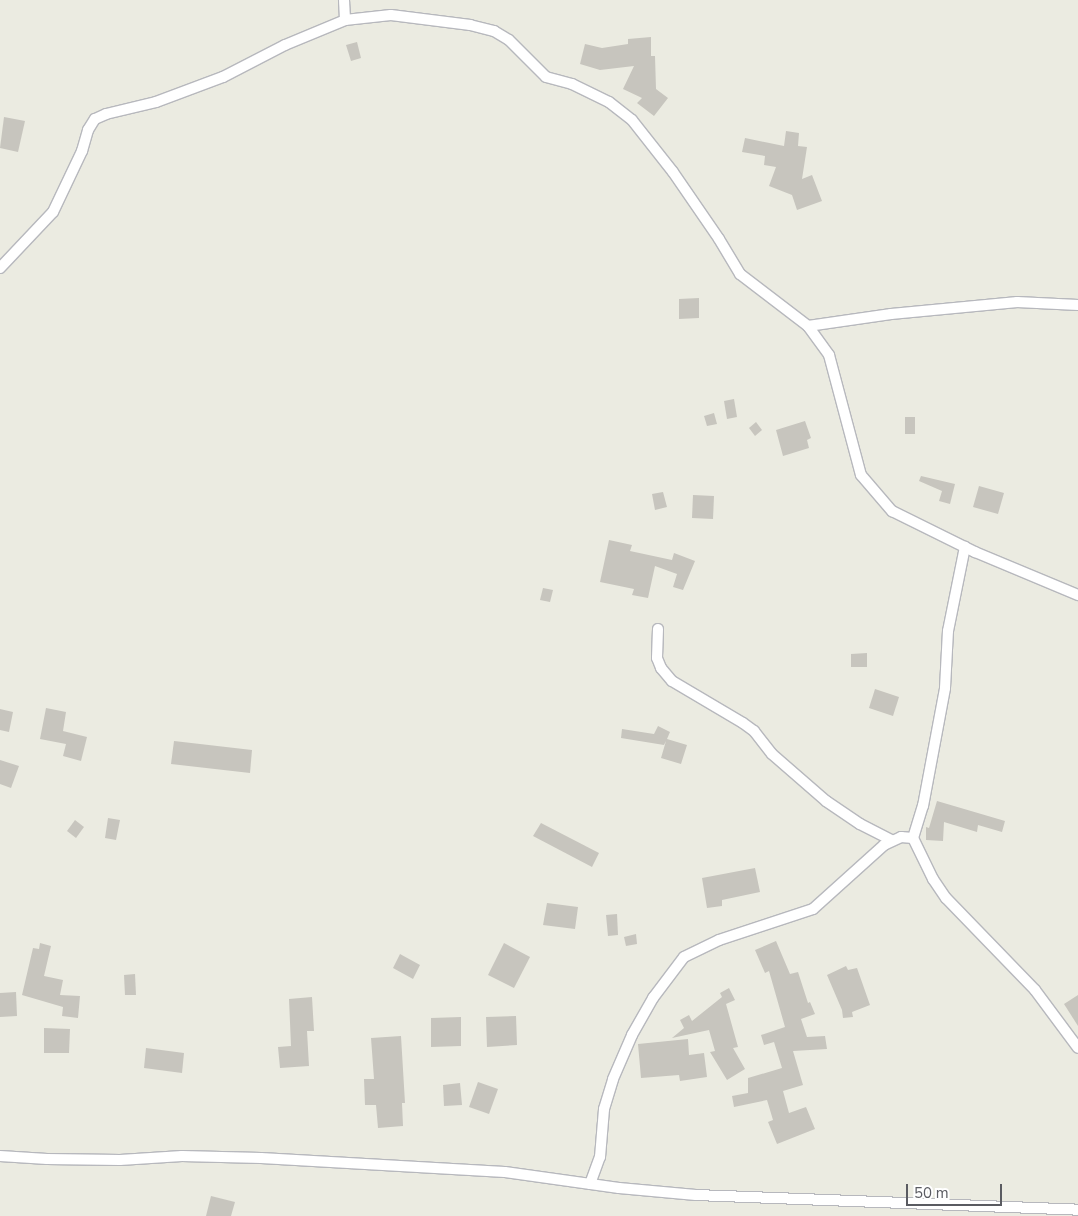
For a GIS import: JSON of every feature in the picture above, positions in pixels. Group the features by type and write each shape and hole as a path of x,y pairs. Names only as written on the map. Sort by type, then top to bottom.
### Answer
{"street":[{"path":"344,0 345,20"},
{"path":"0,268 53,212 82,152 88,130 95,119 106,114 156,102 223,77 285,45 345,20 391,15 470,25 494,31 509,40 546,77 572,84 610,102 632,120 673,172 719,239 740,274 808,326 829,355 861,475 892,511 965,547 1078,595"},
{"path":"808,326 891,314 1017,302 1078,305"},
{"path":"965,547 948,631 945,688 923,806 913,838 933,879 946,898 1035,990 1078,1048"},
{"path":"658,629 657,658 661,668 672,681 754,731 772,754 826,801 860,824 892,840 913,838"},
{"path":"590,1184 600,1156 604,1108 613,1079 632,1035 653,998 684,957 719,940 813,909 892,840"},
{"path":"0,1156 120,1160 182,1156 260,1158 505,1172 590,1184 696,1195 1078,1210"}],"building":[{"path":"651,37 651,56 655,56 656,89 668,98 654,116 637,103 642,98 623,89 634,66 600,70 580,64 585,44 602,48 628,44 628,39"},
{"path":"357,42 361,58 351,61 346,45"},
{"path":"4,117 25,121 18,152 0,148"},
{"path":"786,131 799,133 798,146 807,147 802,179 812,175 822,201 797,210 792,195 769,186 776,167 764,165 765,156 742,152 745,138 784,146"},
{"path":"699,298 699,318 679,319 679,299"},
{"path":"734,399 737,417 727,419 724,401"},
{"path":"714,413 717,424 707,426 704,416"},
{"path":"905,417 915,417 915,434 905,434"},
{"path":"805,421 811,438 807,440 809,448 783,456 776,430"},
{"path":"756,422 762,430 755,436 749,428"},
{"path":"921,476 955,484 950,504 939,501 942,491 919,481"},
{"path":"979,486 1004,493 998,514 973,507"},
{"path":"663,492 667,507 655,510 652,494"},
{"path":"693,495 714,496 713,519 692,518"},
{"path":"609,540 632,545 630,551 672,560 674,553 695,561 683,590 673,587 677,574 655,566 648,598 632,595 634,589 600,582"},
{"path":"543,588 553,590 550,602 540,600"},
{"path":"867,653 867,667 851,667 851,654"},
{"path":"875,689 899,697 893,716 869,708"},
{"path":"46,708 66,712 63,731 87,737 81,761 63,756 66,744 40,739"},
{"path":"0,709 13,712 9,732 0,730"},
{"path":"658,726 670,732 667,739 687,745 681,764 661,758 666,741 664,745 621,738 622,729 654,734"},
{"path":"174,741 252,750 250,773 171,764"},
{"path":"0,760 19,766 11,788 0,784"},
{"path":"937,801 1005,821 1002,832 978,825 977,832 944,822 943,841 926,840 926,827 929,828"},
{"path":"108,818 120,820 116,840 105,838"},
{"path":"75,820 84,827 76,838 67,831"},
{"path":"541,823 599,853 592,867 533,836"},
{"path":"755,868 760,892 722,900 722,906 707,908 702,878"},
{"path":"547,903 578,907 575,929 543,925"},
{"path":"617,914 618,935 608,936 606,915"},
{"path":"636,934 637,944 626,946 624,937"},
{"path":"776,941 790,974 798,972 808,1003 810,1002 815,1014 801,1019 807,1037 825,1036 827,1049 793,1051 803,1085 783,1091 789,1113 806,1107 815,1129 777,1144 768,1122 773,1120 767,1100 734,1107 732,1096 748,1093 748,1078 782,1068 774,1042 764,1045 761,1035 785,1027 769,971 765,973 755,950"},
{"path":"40,943 51,946 44,976 63,980 60,995 80,996 78,1018 62,1016 63,1007 22,995 33,948 39,949"},
{"path":"504,943 530,957 514,988 488,975"},
{"path":"400,954 420,965 413,979 393,968"},
{"path":"846,966 848,970 857,968 870,1005 852,1012 853,1017 843,1018 842,1010 827,975"},
{"path":"135,974 136,995 125,995 124,975"},
{"path":"729,988 735,1000 726,1004 738,1047 733,1048 745,1069 727,1080 710,1052 715,1051 709,1030 672,1038 684,1028 680,1020 689,1015 692,1021 722,997 720,993"},
{"path":"16,992 17,1016 0,1017 0,993"},
{"path":"1078,995 1078,1026 1064,1004"},
{"path":"312,997 314,1031 307,1031 309,1066 280,1068 278,1047 291,1046 289,999"},
{"path":"516,1016 517,1045 487,1047 486,1017"},
{"path":"461,1017 461,1046 431,1047 431,1018"},
{"path":"44,1028 70,1029 69,1053 44,1053"},
{"path":"401,1036 405,1103 402,1103 403,1126 378,1128 376,1105 365,1105 364,1079 374,1079 371,1038"},
{"path":"688,1039 689,1055 704,1053 707,1077 680,1081 679,1075 641,1078 638,1044"},
{"path":"146,1048 184,1053 182,1073 144,1068"},
{"path":"478,1082 498,1089 489,1114 469,1107"},
{"path":"460,1083 462,1105 444,1106 443,1085"},
{"path":"211,1196 235,1202 231,1216 206,1216"}]}
